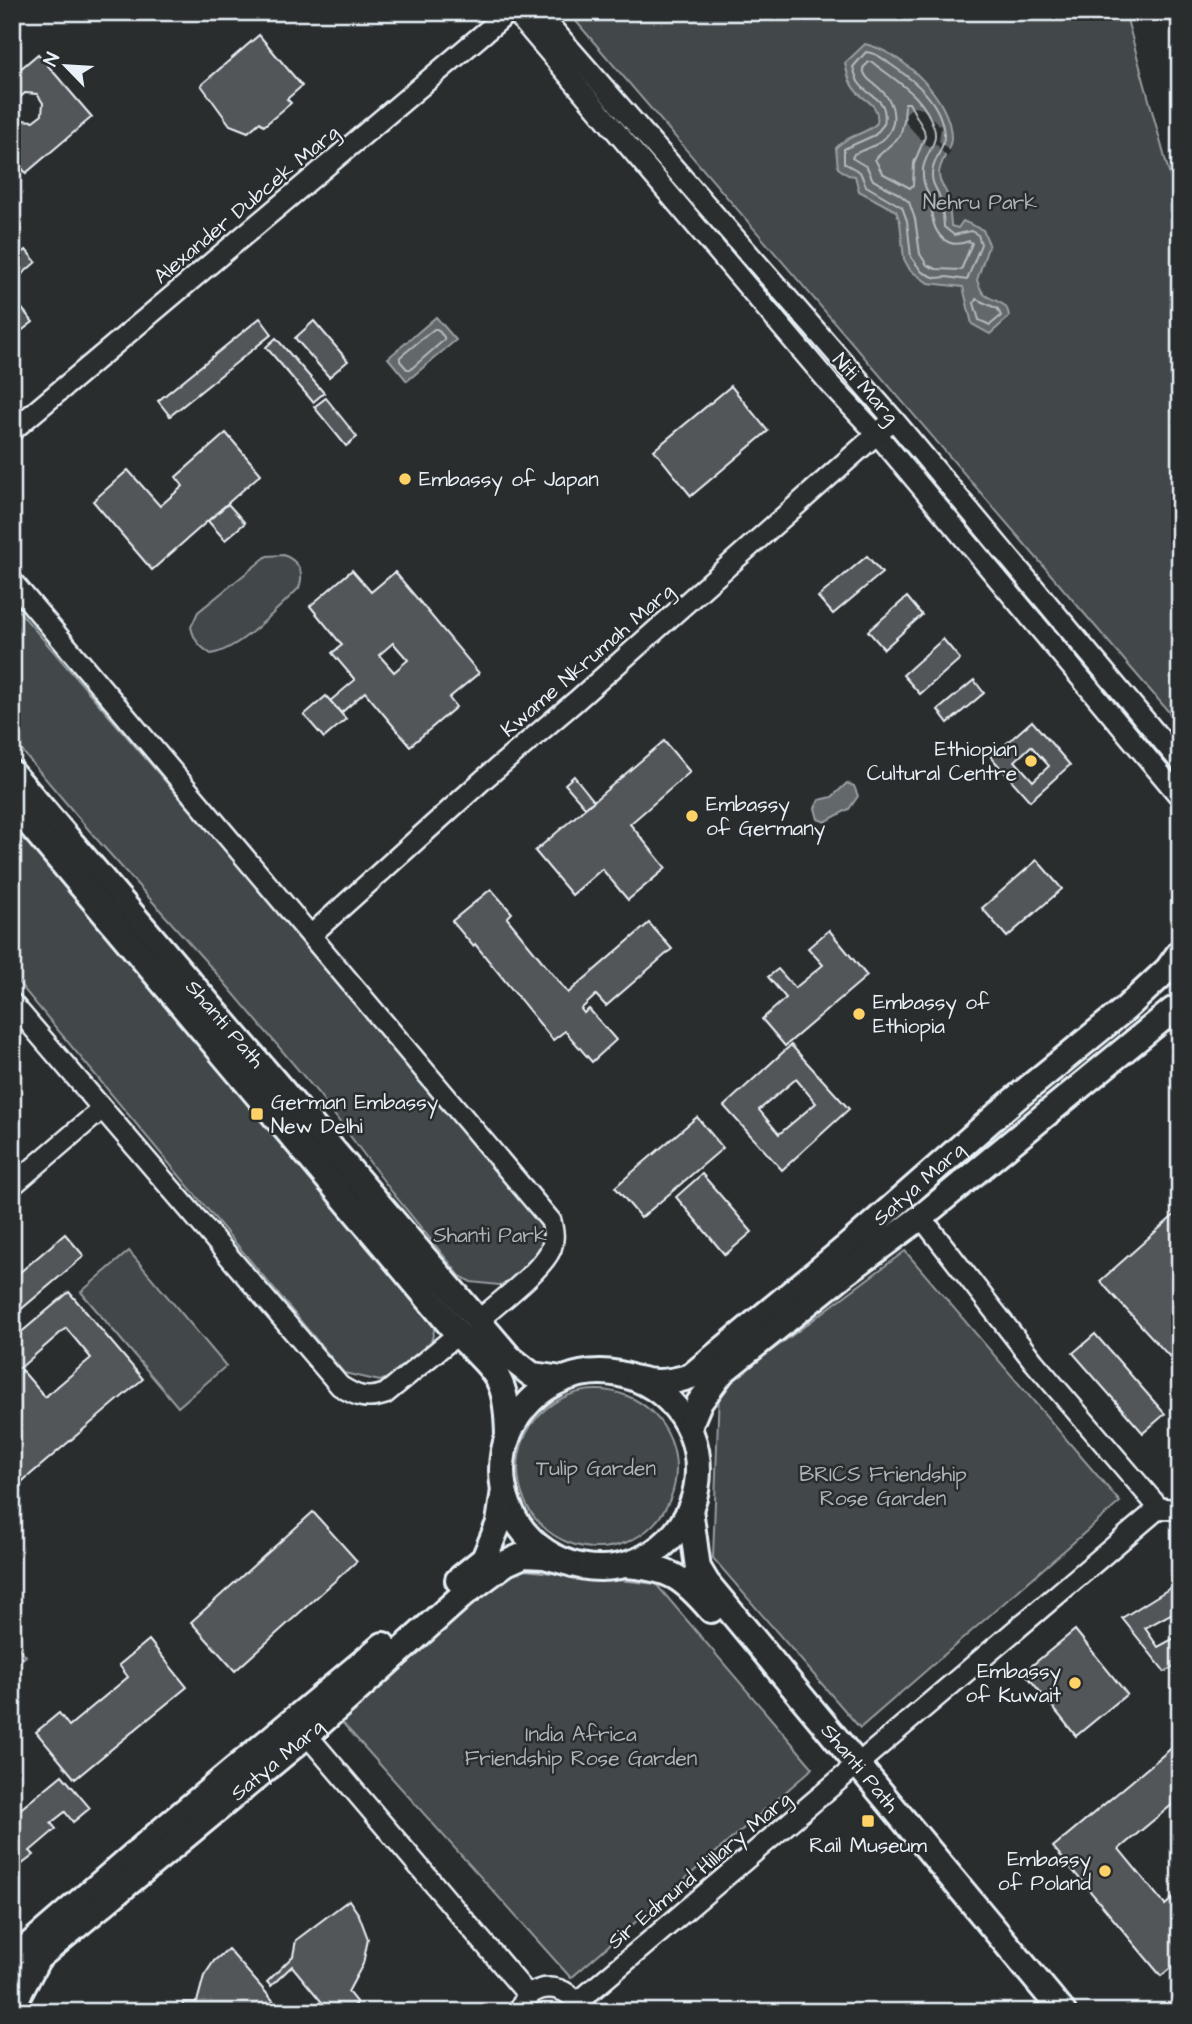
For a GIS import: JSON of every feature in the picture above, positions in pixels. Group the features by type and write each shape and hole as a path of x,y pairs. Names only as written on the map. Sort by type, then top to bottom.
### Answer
{"main road":[{"name":"Shanti Path","path":"12,773 523,1369 532,1375 562,1379"},
{"name":"Shanti Path","path":"12,803 458,1334 496,1374 506,1401 508,1437"},
{"name":"Satya Marg","path":"638,1379 674,1382 691,1376 849,1245 1015,1099 1125,1009 1168,969 1180,952"},
{"name":"Satya Marg","path":"689,1427 699,1403 722,1372 1180,1007"},
{"path":"587,1372 613,1372 638,1379 668,1398 689,1427 695,1443 698,1468 696,1493 690,1509 664,1545 638,1560 624,1565 589,1567 566,1562 537,1546 516,1520 504,1490 503,1463 508,1437 517,1418 530,1402 562,1379 587,1372"},
{"name":"Satya Marg","path":"12,1952 28,1946 484,1559 499,1523 504,1490"},
{"name":"Shanti Path","path":"690,1509 698,1568 707,1583 1045,2012"},
{"name":"Satya Marg","path":"12,2007 38,1958 307,1735 464,1594 506,1563 524,1555 544,1556 566,1562"},
{"name":"Shanti Path","path":"624,1565 669,1572 697,1593 854,1769 1063,2012"}],"street":[{"name":"Alexander Dubcek Marg","path":"12,431 509,12"},
{"name":"Niti Marg","path":"516,12 830,384 877,434 1180,797"},
{"name":"Niti Marg","path":"538,12 894,419 1180,762"},
{"name":"Kwame Nkrumah Marg","path":"311,935 484,779 894,419"},
{"path":"12,581 551,1221 554,1233 551,1248 539,1266 479,1320"},
{"path":"12,1003 332,1376 348,1391 371,1399 385,1394 458,1334"},
{"path":"12,1186 102,1109"},
{"path":"921,1216 1034,1362 1159,1508 1180,1510"},
{"name":"Sir Edmund Hillary Marg","path":"580,2007 1159,1508"},
{"path":"307,1735 523,2004 538,1989 560,1989 570,1994 580,2007"}],"green space":[{"name":"Nehru Park","path":"568,12 1125,12 1180,213 1180,725"},
{"path":"284,555 294,561 301,572 299,588 258,627 234,645 211,654 203,648 195,639 191,627 198,612 267,556"},
{"name":"Shanti Park","path":"12,603 546,1224 536,1260 508,1286 471,1282 460,1276 392,1192 318,1093 12,739"},
{"name":"Shanti Park","path":"12,818 200,1041 312,1180 433,1316 434,1331 430,1346 415,1367 380,1381 344,1373 12,975"},
{"path":"129,1251 226,1366 178,1407 81,1292"},
{"name":"BRICS Friendship Rose Garden","path":"905,1251 1120,1502 860,1728 713,1558 719,1390"},
{"name":"Tulip Garden","path":"597,1390 627,1396 653,1413 670,1439 676,1469 670,1499 653,1525 627,1542 597,1548 567,1542 541,1525 524,1499 518,1469 524,1439 541,1413 567,1396"},
{"name":"India Africa Friendship Rose Garden","path":"514,1569 656,1584 813,1768 571,1978 340,1720"}],"water":[{"path":"865,44 894,56 908,67 934,93 943,108 951,139 939,170 939,177 946,191 951,226 958,228 963,221 983,230 989,244 977,280 984,294 1004,305 1008,312 1009,317 990,334 972,324 963,287 928,283 910,270 904,259 900,222 896,211 859,191 855,176 838,168 836,148 845,140 877,123 874,107 854,88 845,63"},
{"path":"436,317 456,340 407,381 388,358"},
{"path":"847,783 854,786 858,796 849,809 825,822 818,819 815,808 819,800 832,797"},
{"path":"12,1640 26,1656 12,1668"}],"pier":[{"path":"913,107 923,109 941,127 939,141 951,152 947,157 936,144 925,144 906,123 906,113"}],"building":[{"path":"259,35 302,86 287,99 291,103 264,126 260,122 248,132 230,125 201,85"},
{"path":"38,54 92,117 26,173 12,157 12,76","holes":["25,93 37,94 43,103 42,114 33,121 22,120 15,111 17,100"]},
{"path":"12,245 20,255 26,250 36,262 12,283"},
{"path":"19,305 33,322 12,338 12,310"},
{"path":"260,318 272,334 170,416 158,401"},
{"path":"314,321 348,361 329,377 295,338"},
{"path":"276,338 324,393 313,402 266,347"},
{"path":"731,386 768,431 691,496 654,450"},
{"path":"326,398 357,437 346,446 314,407"},
{"path":"226,433 261,474 152,570 93,501 128,470 160,506 183,486 176,477"},
{"path":"228,504 245,523 225,540 208,521"},
{"path":"867,556 882,573 833,614 818,597"},
{"path":"352,570 371,592 395,572 479,673 449,698 456,707 410,746 365,692 341,713 330,701 355,680 332,653 342,645 310,606","holes":["393,643 408,660 394,672 379,655"]},
{"path":"907,597 922,615 884,649 868,631"},
{"path":"943,639 960,659 920,694 903,675"},
{"path":"974,680 984,693 948,723 938,710"},
{"path":"326,696 346,719 324,738 304,715"},
{"path":"1032,721 1070,765 1030,801 991,757","holes":["1031,746 1049,766 1033,781 1015,761"]},
{"path":"664,741 690,772 630,824 666,868 628,900 602,869 572,895 535,851"},
{"path":"574,776 594,801 585,807 565,784"},
{"path":"1037,860 1062,889 1007,937 982,908"},
{"path":"491,889 512,913 507,918 568,993 649,923 672,949 606,1006 596,995 581,1009 584,1013 589,1009 616,1040 592,1062 565,1031 553,1040 475,944 473,946 452,921"},
{"path":"829,930 867,976 785,1046 762,1019 786,998 768,977 778,969 795,988 823,965 808,948"},
{"path":"791,1045 849,1109 782,1170 724,1106","holes":["796,1079 816,1103 779,1134 759,1110"]},
{"path":"697,1117 723,1148 641,1218 615,1187"},
{"path":"702,1174 752,1232 725,1255 676,1197"},
{"path":"1180,1210 1180,1368 1100,1281"},
{"path":"65,1234 84,1256 12,1317 12,1279"},
{"path":"69,1292 143,1379 12,1490 12,1340","holes":["66,1328 91,1358 45,1397 20,1368"]},
{"path":"1095,1334 1165,1414 1143,1433 1073,1353"},
{"path":"313,1512 357,1561 235,1671 191,1622"},
{"path":"1180,1582 1180,1609 1145,1628 1158,1647 1180,1635 1180,1663 1165,1672 1122,1618"},
{"name":"Embassy of Kuwait","path":"1075,1630 1127,1694 1076,1736 1024,1672"},
{"path":"149,1640 187,1687 75,1779 36,1732 59,1713 69,1726 128,1677 119,1665"},
{"name":"Embassy of Poland","path":"1180,1741 1180,1813 1173,1804 1119,1849 1165,1905 1180,1892 1180,1960 1161,1976 1053,1847"},
{"path":"62,1775 90,1808 73,1822 65,1812 51,1823 56,1829 30,1851 34,1855 12,1872 12,1816"},
{"path":"349,1900 359,1915 368,1939 363,1964 348,1992 357,2003 349,2012 330,2012 292,1966 271,1986 267,1982 293,1956 296,1940"},
{"path":"228,1949 283,2012 183,2012 184,2002 197,2002 204,1976 214,1961"}],"place":[{"name":"Embassy of Japan","path":"405,479"},
{"name":"Ethiopian Cultural Centre","path":"1031,761"},
{"name":"Embassy of Germany","path":"692,816"},
{"name":"Embassy of Ethiopia","path":"859,1014"},
{"name":"German Embassy New Delhi","path":"257,1114"},
{"name":"Embassy of Kuwait","path":"1075,1683"},
{"name":"Rail Museum","path":"868,1821"},
{"name":"Embassy of Poland","path":"1105,1871"}]}
